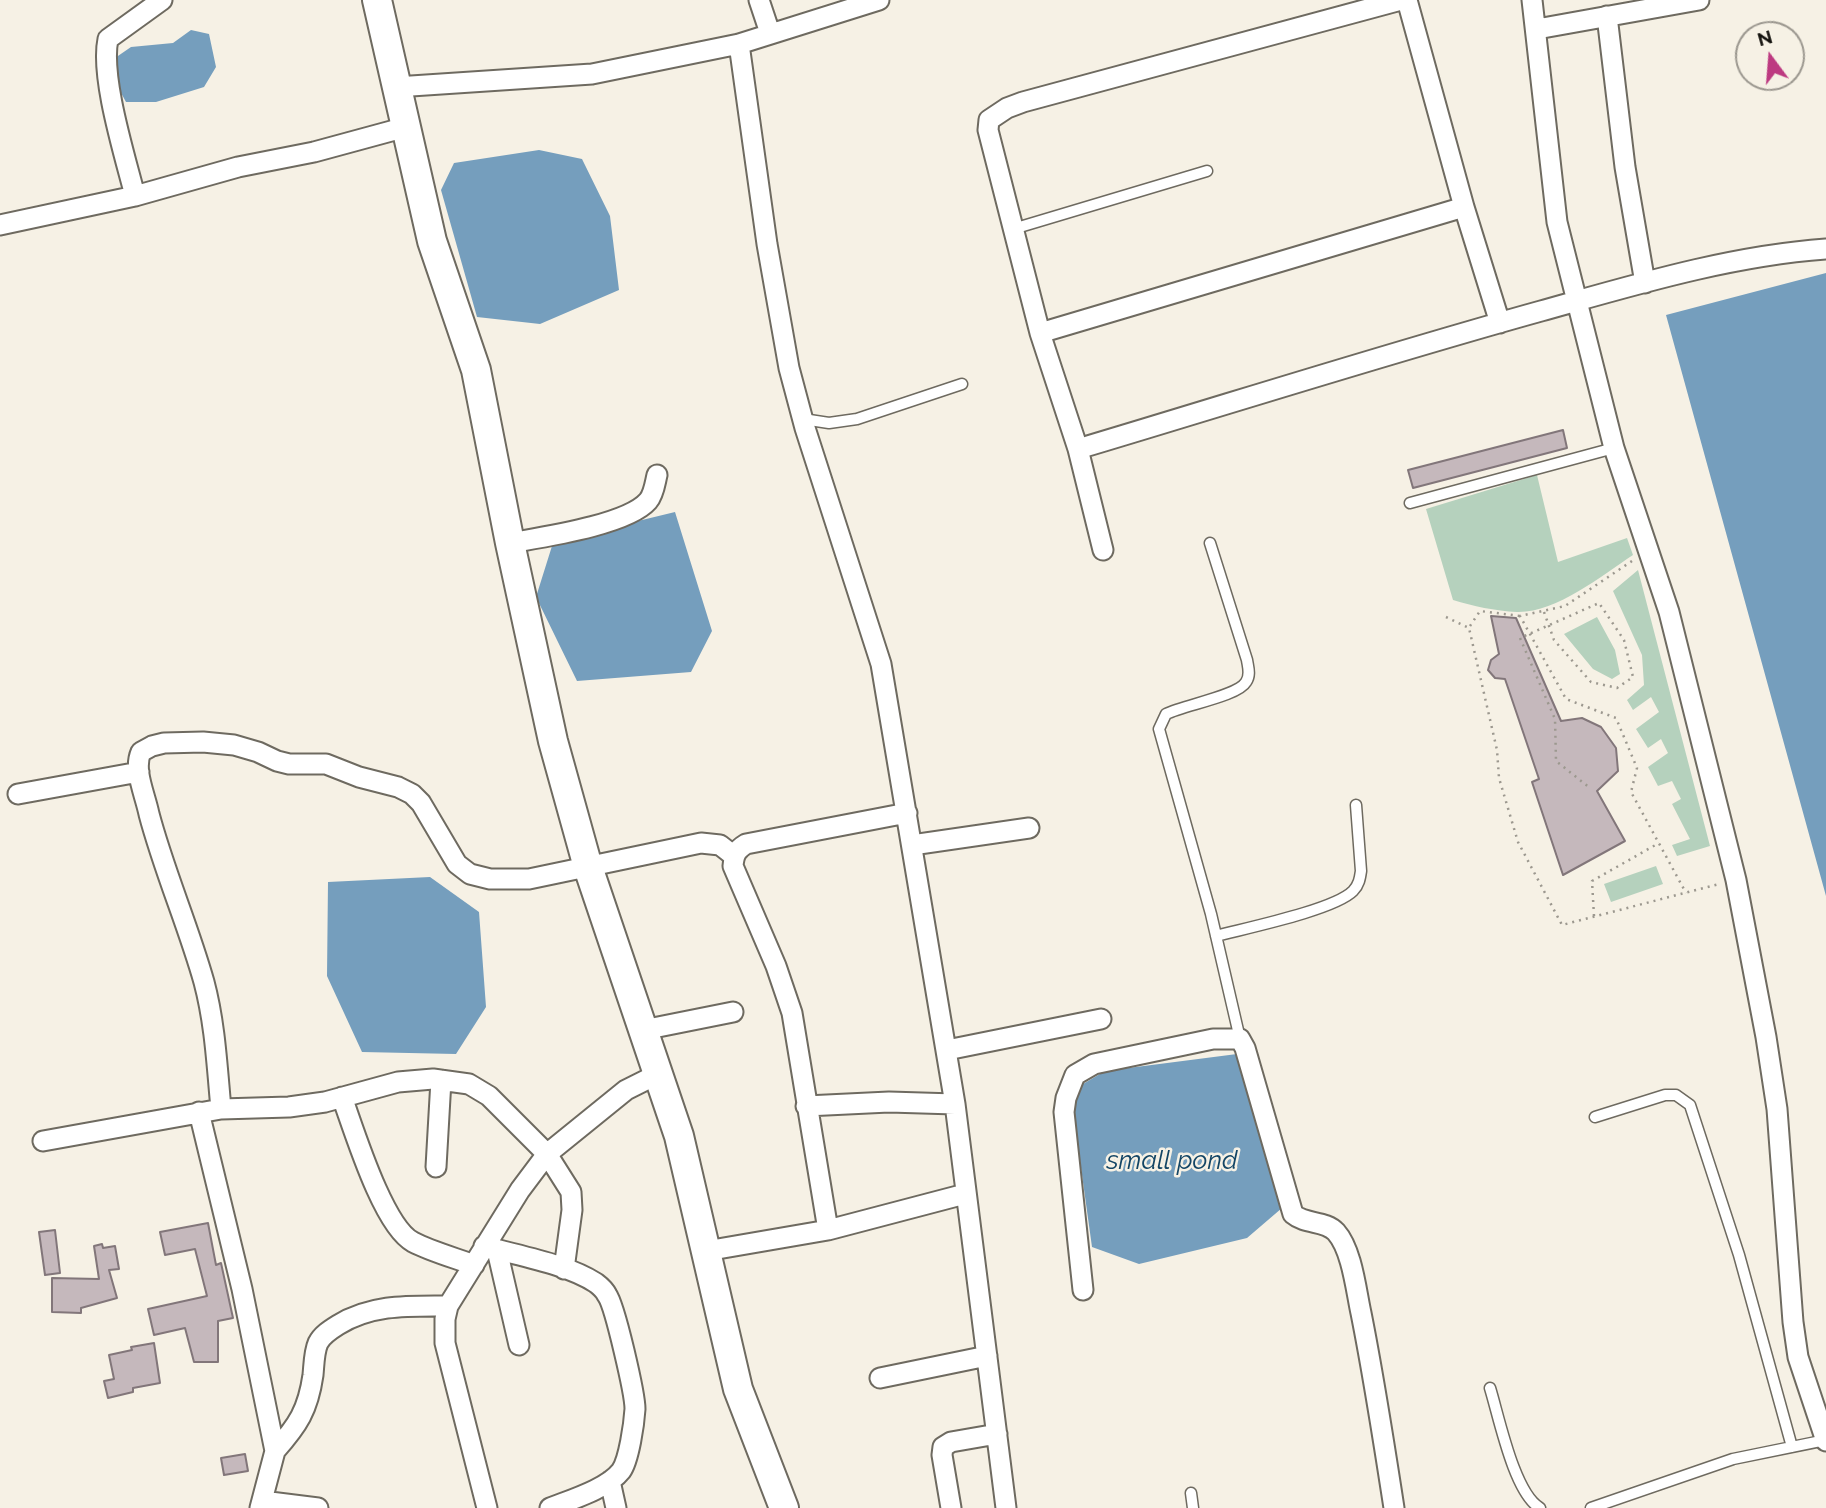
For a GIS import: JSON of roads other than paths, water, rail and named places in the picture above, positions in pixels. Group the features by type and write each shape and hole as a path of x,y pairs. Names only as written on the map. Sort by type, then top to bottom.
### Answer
{"street":[{"path":"135,196 117,124 105,53 108,39 162,0"},
{"path":"377,0 432,241 476,369 510,543 554,741 587,867 679,1136 738,1390 784,1508"},
{"path":"759,0 770,33"},
{"path":"396,87 592,74 739,44 878,0"},
{"path":"1103,550 1078,449 1040,333 988,130 989,120 997,113 1023,102 1401,0"},
{"path":"1407,0 1464,206 1500,323"},
{"path":"1532,0 1557,222 1614,448 1669,612 1736,880 1777,1109 1798,1357 1826,1440"},
{"path":"1536,29 1699,0"},
{"path":"1607,16 1625,167 1645,283"},
{"path":"739,44 769,258 789,368 881,664 955,1104 1006,1508"},
{"path":"0,225 135,196 238,167 314,152 406,127"},
{"path":"1040,333 1464,206"},
{"path":"1078,449 1577,301 1750,260 1826,249"},
{"path":"510,543 583,528 638,509 652,494 657,475"},
{"path":"221,1109 214,1032 204,981 156,838 137,761 141,752 164,743 203,742 234,745 289,764 326,764 359,777 398,787 412,794 421,803 457,864 470,874 489,879 529,879 701,843 720,845 734,856"},
{"path":"18,794 139,772"},
{"path":"828,1230 792,1013 776,966 733,866 734,856 747,844 907,813"},
{"path":"912,845 1029,828"},
{"path":"643,1030 733,1012"},
{"path":"947,1050 1101,1019"},
{"path":"1083,1290 1064,1112 1075,1075 1094,1063 1213,1040 1240,1039 1245,1048 1293,1214 1301,1220 1329,1226 1337,1233 1352,1270 1378,1396 1394,1508"},
{"path":"487,1508 444,1343 448,1306 474,1265 491,1248 527,1180 547,1154 626,1090 658,1074"},
{"path":"436,1167 441,1080"},
{"path":"43,1141 198,1112 289,1107 342,1097 398,1082 441,1080 469,1084 489,1096 547,1154 565,1181 573,1200 564,1269"},
{"path":"342,1097 368,1171 401,1231 412,1241 474,1265"},
{"path":"806,1106 889,1102 955,1104"},
{"path":"198,1112 242,1289 275,1451"},
{"path":"706,1251 828,1230 965,1194"},
{"path":"491,1248 564,1269 597,1284 609,1296 632,1385 635,1409 622,1470 610,1481 550,1508"},
{"path":"491,1248 519,1345"},
{"path":"318,1508 261,1504 275,1451 305,1412 310,1396 317,1344 324,1334 355,1315 389,1306 448,1306"},
{"path":"880,1378 987,1356"},
{"path":"951,1508 943,1447 951,1442 997,1434"},
{"path":"610,1481 616,1508"}],"lane":[{"path":"1013,229 1207,171"},
{"path":"803,419 829,423 857,419 962,384"},
{"path":"1410,503 1614,448"},
{"path":"1210,543 1247,660 1248,679 1244,685 1233,691 1166,714 1159,729 1216,936 1240,1039"},
{"path":"1216,936 1326,906 1353,891 1360,881 1361,871 1356,805"},
{"path":"1595,1117 1665,1095 1676,1095 1690,1105 1739,1255 1792,1447"},
{"path":"1490,1388 1517,1477 1526,1495 1540,1508"},
{"path":"1591,1508 1733,1459 1826,1440"},
{"path":"1191,1493 1193,1508"}],"water":[{"path":"191,30 209,34 216,67 204,87 156,102 126,102 120,91 115,58 131,47 173,43"},
{"path":"539,150 582,159 610,216 619,290 540,324 477,317 441,190 454,163"},
{"path":"1826,273 1826,896 1666,315"},
{"path":"675,512 712,631 691,672 577,681 536,597 552,546 605,529"},
{"path":"430,877 479,912 486,1007 456,1054 362,1052 327,976 328,882"},
{"name":"small pond","path":"1237,1054 1282,1208 1247,1238 1139,1264 1092,1247 1073,1110 1083,1084 1105,1071"}]}
